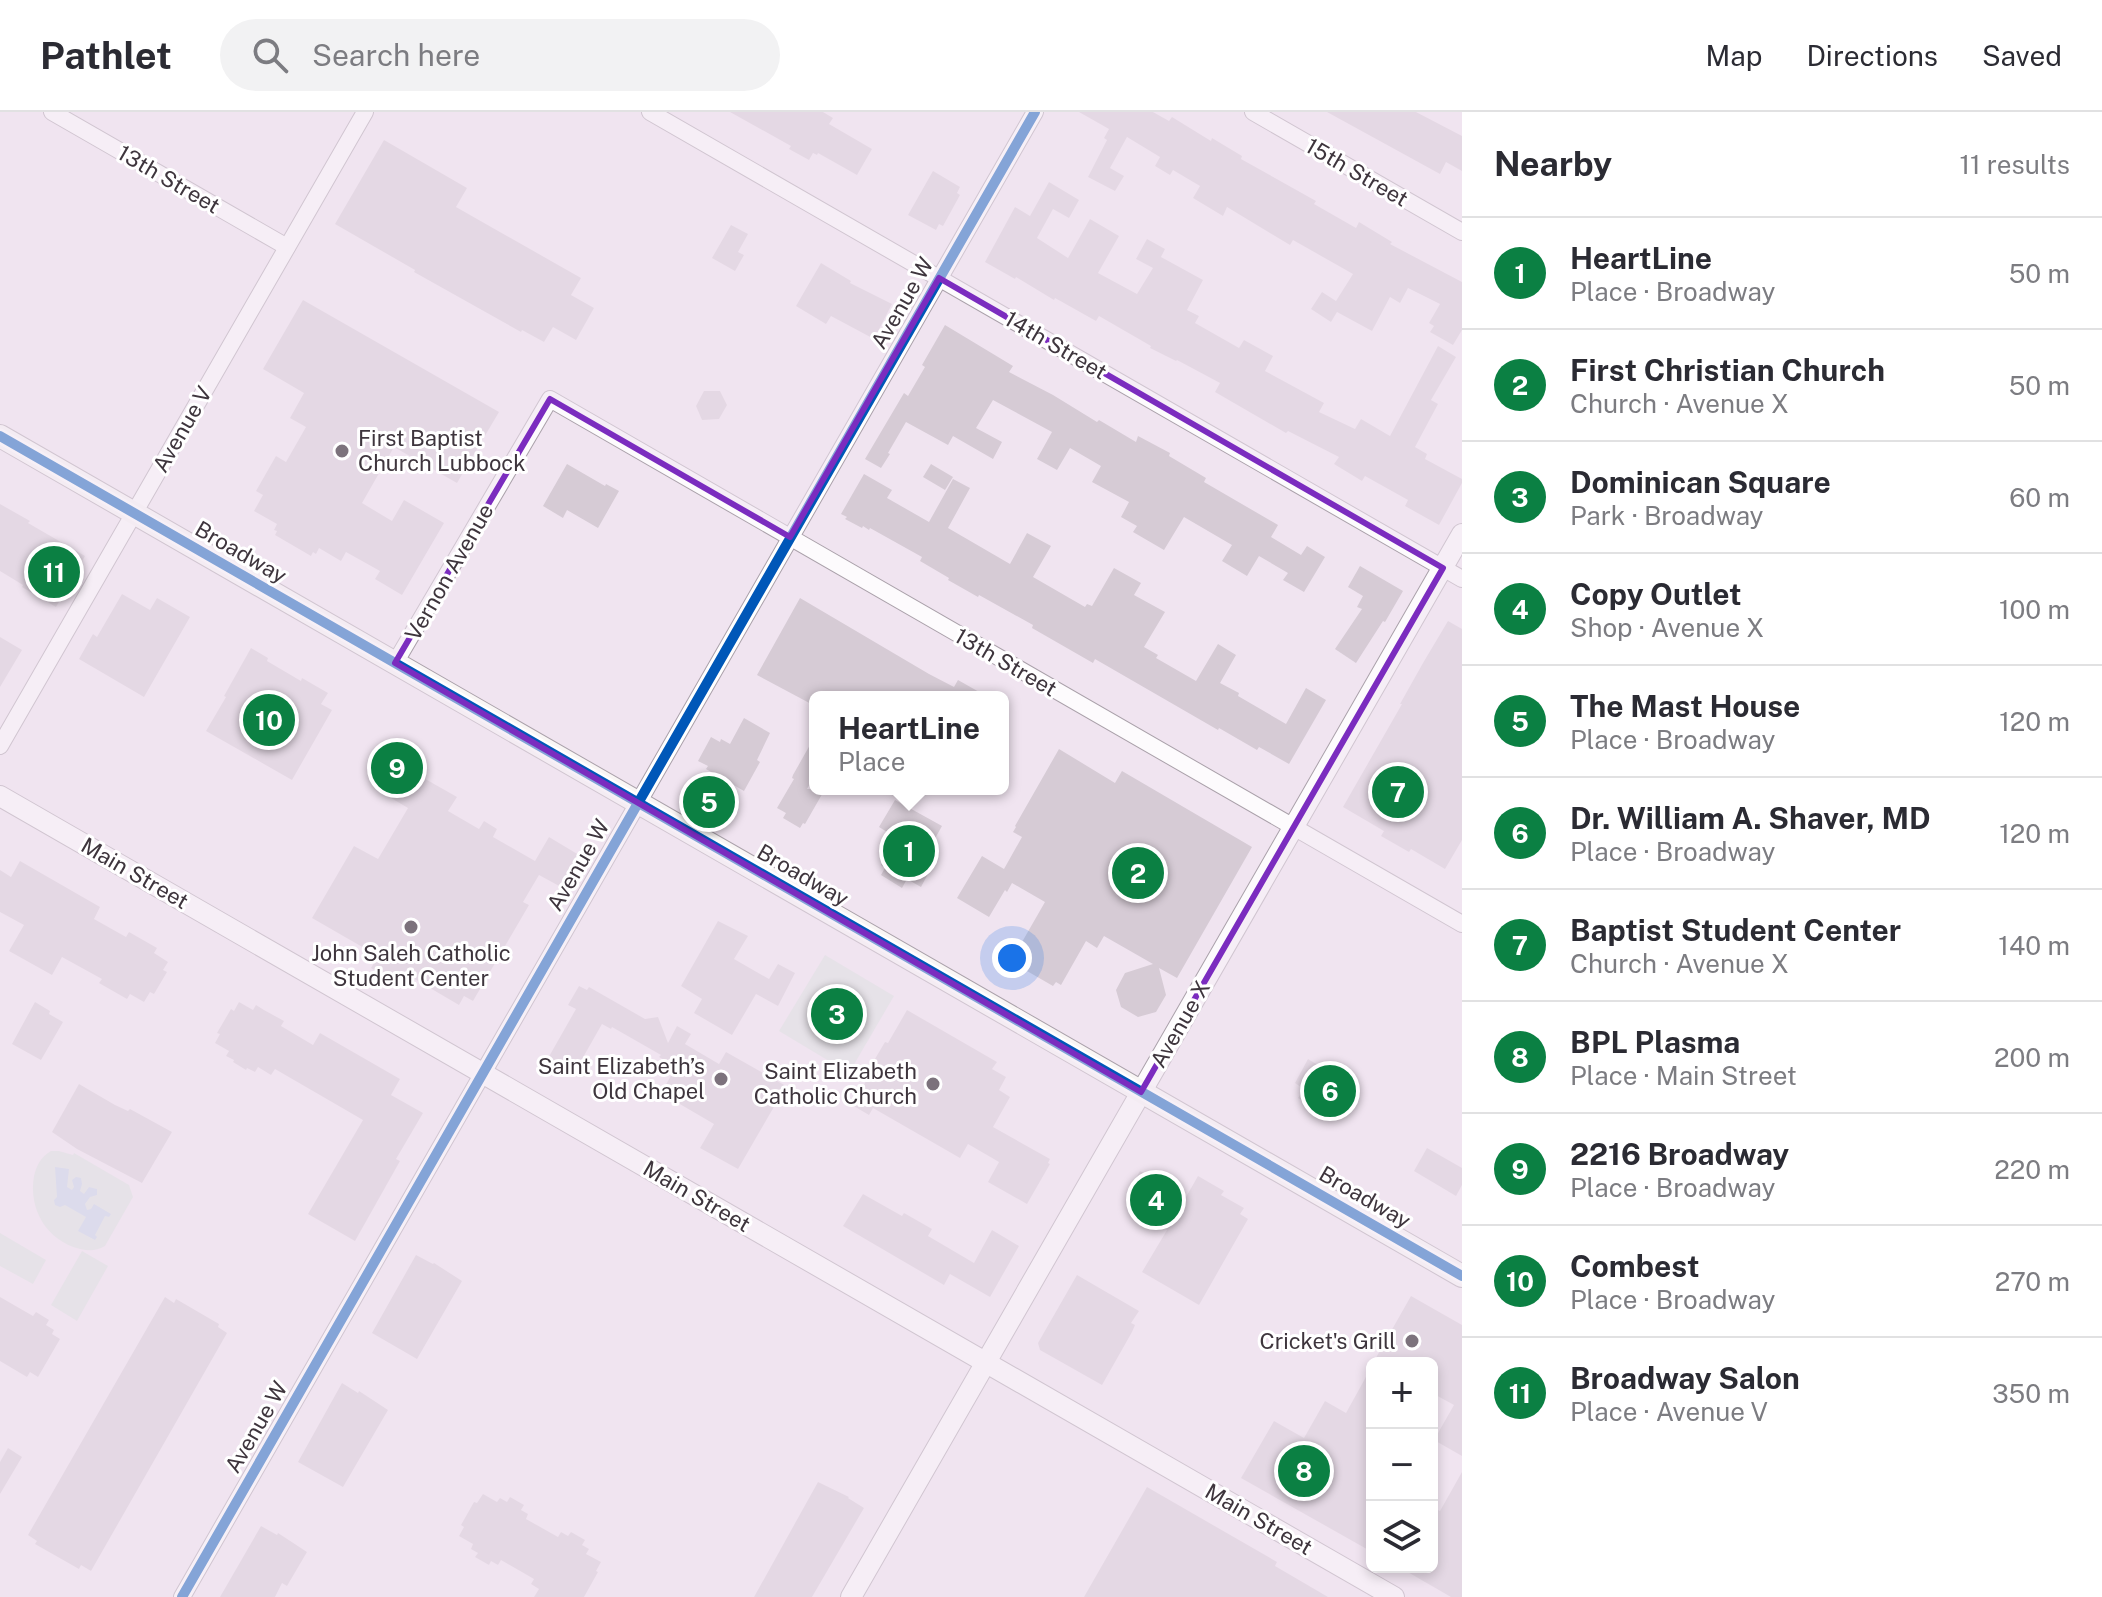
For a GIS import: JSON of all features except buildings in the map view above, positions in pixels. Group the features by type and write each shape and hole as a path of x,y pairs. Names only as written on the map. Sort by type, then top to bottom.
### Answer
{"main road":[{"name":"Broadway","path":"0,436 1462,1276"}],"street":[{"name":"13th Street","path":"52,112 287,247"},
{"name":"Avenue V","path":"0,746 365,112"},
{"name":"14th Street","path":"650,112 1462,579"},
{"name":"Avenue W","path":"182,1597 1035,112"},
{"name":"15th Street","path":"1253,112 1462,232"},
{"name":"13th Street","path":"550,399 1462,924"},
{"name":"Vernon Avenue","path":"395,663 550,399"},
{"name":"Avenue X","path":"851,1597 1462,534"},
{"name":"Main Street","path":"0,796 1394,1597"}],"highlighted area":[{"path":"939,278 1443,568 1141,1092 395,663 550,399 790,537"}],"shaded area":[{"path":"825,955 894,996 849,1073 779,1031"},
{"path":"51,1151 74,1153 129,1185 133,1197 105,1246 90,1250 68,1245 42,1222 34,1200 34,1176 40,1161"},
{"path":"0,1233 46,1260 33,1284 0,1266"},
{"path":"82,1251 108,1266 77,1321 51,1305"}],"water":[{"path":"55,1167 69,1169 67,1187 72,1190 72,1180 76,1177 81,1178 80,1191 84,1194 89,1187 97,1189 97,1195 90,1197 85,1204 87,1210 94,1204 111,1214 105,1216 95,1240 78,1231 86,1217 65,1205 55,1205"}],"cycle path":[{"path":"182,1597 1035,112"},
{"path":"0,436 1462,1276"}],"place":[{"name":"First Baptist Church Lubbock","path":"342,451"},
{"name":"Broadway Salon","path":"54,572"},
{"name":"Combest","path":"269,720"},
{"name":"2216 Broadway","path":"397,768"},
{"name":"Baptist Student Center","path":"1398,792"},
{"name":"The Mast House","path":"709,802"},
{"name":"HeartLine","path":"909,851"},
{"name":"First Christian Church","path":"1138,873"},
{"name":"John Saleh Catholic Student Center","path":"411,927"},
{"name":"Dominican Square","path":"837,1014"},
{"name":"Saint Elizabeth’s Old Chapel","path":"721,1079"},
{"name":"Saint Elizabeth Catholic Church","path":"933,1084"},
{"name":"Dr. William A. Shaver, MD","path":"1330,1091"},
{"name":"Copy Outlet","path":"1156,1200"},
{"name":"Cricket's Grill","path":"1412,1341"},
{"name":"BPL Plasma","path":"1304,1471"}]}
